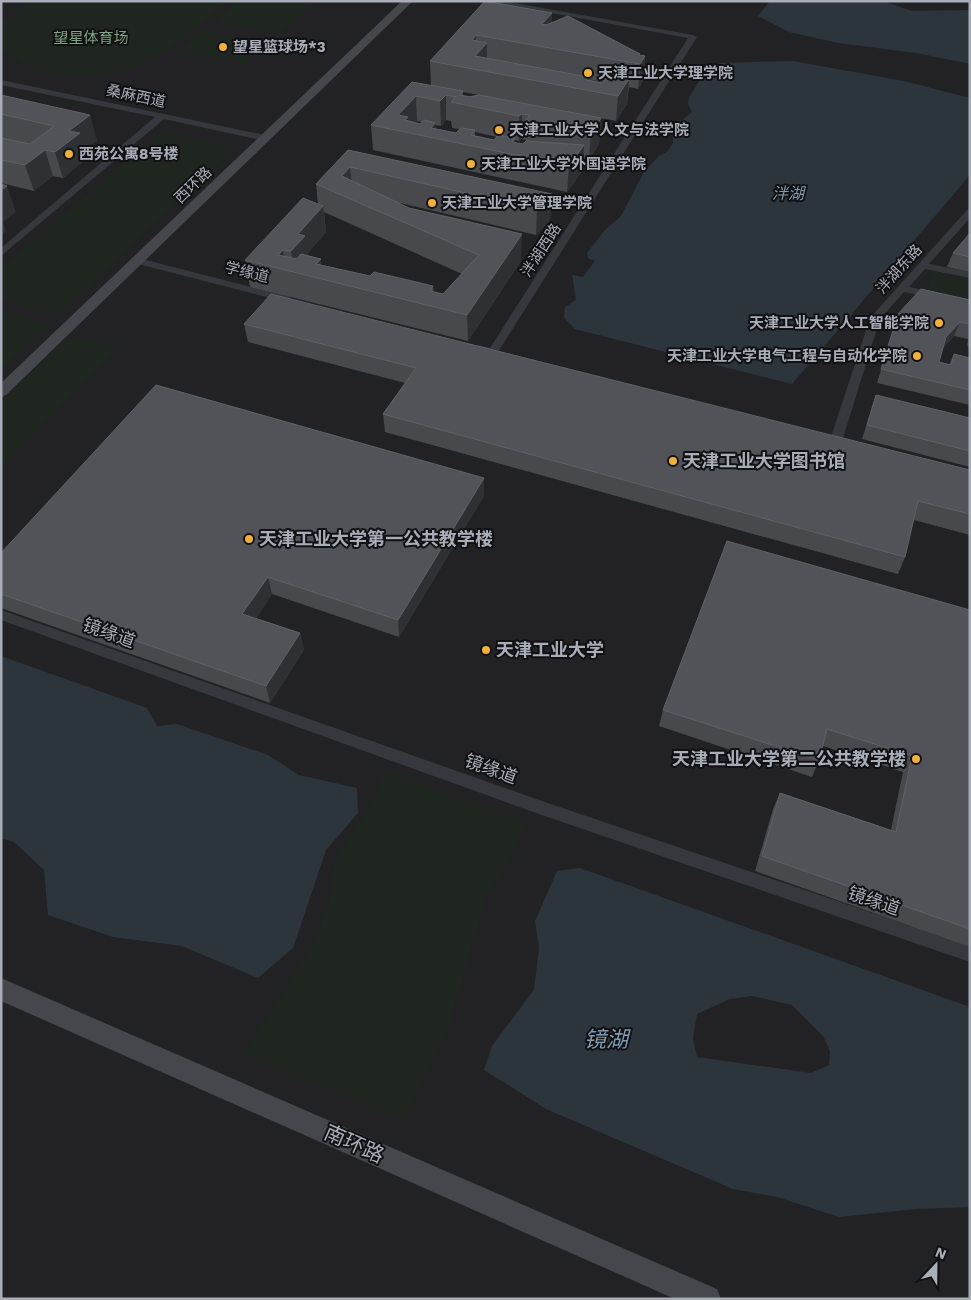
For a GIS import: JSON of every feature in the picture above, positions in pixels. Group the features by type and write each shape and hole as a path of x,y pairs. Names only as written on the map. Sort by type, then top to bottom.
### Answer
{"street":[{"name":"西环路","path":"1,392 408,1"},
{"name":"泮湖西路","path":"465,345 493,352 694,37 490,1"},
{"name":"桑麻西道","path":"1,82 265,138"},
{"path":"1,253 162,116"},
{"name":"泮湖东路","path":"863,446 836,440 875,318 970,212"},
{"name":"学缘道","path":"138,261 296,302"},
{"path":"922,265 970,275"},
{"path":"901,288 970,303"},
{"name":"镜缘道","path":"1,615 536,806 970,954"},
{"name":"南环路","path":"1,989 707,1299"}],"shaded area":[{"name":"天津工业大学","path":"1,1 970,1 970,1299 1,1299"}],"green space":[{"name":"望星体育场","path":"33,1 229,1 173,46 155,57 136,66 116,72 92,75 43,71 24,63 14,53 1,51 1,22"},
{"path":"239,1 317,1 280,33 214,21"},
{"name":"望星篮球场*3","path":"202,31 267,44 244,64 178,51"},
{"path":"160,132 235,148 57,315 1,300 1,268"},
{"path":"933,271 970,279 970,300 927,291"},
{"path":"1,312 49,325 1,369"},
{"path":"71,335 118,348 1,468 1,401"},
{"path":"384,772 528,823 510,860 485,899 448,1030 404,1118 244,1054 306,956 327,912 336,856 368,810"}],"water":[{"path":"770,1 883,1 912,11 970,11 970,64 916,53 838,43 789,32 758,16"},
{"name":"泮湖","path":"793,61 904,81 970,98 970,175 792,384 575,329 564,318 565,307 576,300 572,275 583,277 595,261 588,258 587,253 604,231 621,216 644,172 659,156 668,151 673,143 675,126 692,112 688,104 689,97 708,67 722,63"},
{"path":"1,656 147,708 157,726 177,724 268,755 299,775 357,788 358,813 326,850 293,948 258,978 182,946 113,937 48,915 44,870 14,842 1,838"},
{"name":"镜湖","path":"580,868 970,1007 970,1207 916,1209 839,1217 777,1197 733,1189 546,1109 484,1070 492,1046 534,990 539,948 535,921 557,871","holes":["752,996 792,1005 823,1036 830,1051 829,1065 811,1073 697,1057 693,1038 697,1014 730,999"]}],"building":[{"path":"485,1 552,13 542,24 546,25 568,16 639,55 645,56 640,64 476,35 472,40 487,43 475,56 588,77 586,80 603,83 608,76 629,79 618,96 430,61"},
{"path":"412,82 463,91 460,95 469,97 479,95 601,118 591,133 526,120 530,115 522,114 519,116 451,102 456,97 446,95 440,101 416,96 398,115 408,117 405,120 420,124 424,120 435,123 431,128 456,133 461,128 475,130 471,135 494,140 498,135 515,138 512,142 523,144 526,141 584,145 569,166 371,125"},
{"path":"1,95 90,115 69,131 80,133 55,152 45,150 25,165 1,160 1,138 30,144 54,126 1,114"},
{"path":"348,150 552,194 537,209 350,167 342,176 409,208 522,234 467,315 245,260 303,198 323,206 298,234 305,236 291,251 283,250 278,255 297,259 301,254 321,259 316,264 370,276 374,272 433,286 430,291 443,294 479,255 316,184"},
{"path":"1,184 7,186 1,190"},
{"path":"970,233 970,257 953,253"},
{"path":"921,289 970,300 970,324 960,322 946,337 939,362 951,365 954,354 970,358 970,390 881,369 898,314"},
{"name":"天津工业大学图书馆","path":"271,294 970,470 970,514 918,501 905,557 383,414 416,368 244,324"},
{"name":"天津工业大学第一公共教学楼","path":"156,385 484,478 398,620 268,577 242,614 300,633 266,686 1,594 1,553"},
{"path":"876,395 970,418 970,451 867,425"},
{"name":"天津工业大学第二公共教学楼","path":"727,541 970,610 970,929 762,856 780,793 896,832 912,756 827,729 819,760 663,710"}],"place":[{"name":"望星篮球场*3","path":"223,47"},
{"name":"天津工业大学理学院","path":"588,73"},
{"name":"天津工业大学人文与法学院","path":"499,130"},
{"name":"西苑公寓8号楼","path":"69,154"},
{"name":"天津工业大学外国语学院","path":"471,164"},
{"name":"天津工业大学管理学院","path":"432,203"},
{"name":"天津工业大学人工智能学院","path":"939,323"},
{"name":"天津工业大学电气工程与自动化学院","path":"917,356"},
{"name":"天津工业大学图书馆","path":"673,461"},
{"name":"天津工业大学第一公共教学楼","path":"249,539"},
{"name":"天津工业大学","path":"486,650"},
{"name":"天津工业大学第二公共教学楼","path":"916,759"}]}
